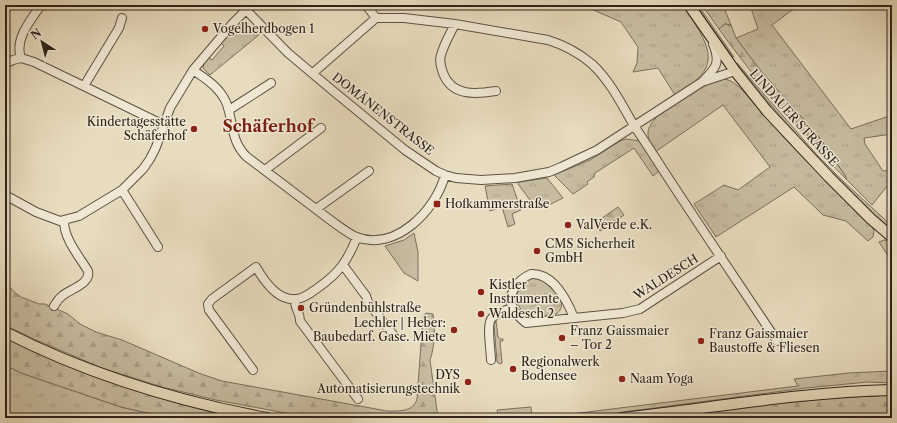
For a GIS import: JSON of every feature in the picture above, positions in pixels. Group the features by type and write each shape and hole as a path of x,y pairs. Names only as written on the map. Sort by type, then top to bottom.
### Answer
{"main road":[{"name":"LINDAUER STRASSE","path":"690,5 735,71 767,111 796,144 871,219 892,237"},
{"path":"5,332 58,356 131,384 192,402 267,418"},
{"path":"622,418 808,394 892,390"}],"street":[{"path":"21,58 19,47 21,38 41,5"},
{"path":"366,5 376,18"},
{"path":"5,195 36,212 55,220 64,221 79,216 122,190 143,169 150,159 156,147 170,108 193,70 244,8"},
{"name":"DOMÄNENSTRASSE","path":"244,8 288,53 410,154 445,175 456,178 481,180 515,178 549,172 591,153 702,82 711,73 717,63 717,53 711,37"},
{"path":"84,86 119,28 122,18"},
{"path":"313,73 376,18 404,18 455,24 548,40 562,44 576,52 592,64 607,80 634,125 777,341"},
{"path":"455,24 441,55 441,68 448,82 455,88 466,93 496,91"},
{"path":"5,64 21,58 34,62 164,126"},
{"path":"193,70 217,89 225,101 229,110 238,146 247,157 345,231 357,237 383,239 394,236 412,225 433,201 442,186 445,175"},
{"name":"DOMÄNENSTRASSE","path":"702,82 735,71"},
{"path":"229,110 271,83"},
{"path":"265,170 321,128"},
{"path":"316,209 370,171"},
{"path":"122,190 158,247"},
{"path":"54,306 61,296 83,283 89,275 66,235 64,221"},
{"path":"253,370 209,310 208,304 212,299 256,267 264,281 284,297 295,300 308,295 328,281 343,265 352,250 357,237"},
{"name":"WALDESCH","path":"513,307 517,314 526,323 623,313 640,308 721,256"},
{"path":"343,265 366,296 368,302 394,336"},
{"path":"491,360 490,321 493,317 513,307 511,303 515,287 519,281 530,274 541,275 547,278 570,307 574,318"},
{"path":"295,300 295,306 300,315 300,321 358,400"}],"green space":[{"path":"582,5 683,5 699,30 707,48 707,66 696,80 675,95 658,68 633,72 637,63 638,47 621,22"},
{"path":"696,5 698,5 734,57 732,56"},
{"path":"702,5 723,5 731,25 725,24 719,29"},
{"path":"750,5 799,5 772,25 851,129 892,115 892,134 864,138 865,144 883,171 892,170 892,180 872,205 846,179 819,137 760,70 736,38 758,29"},
{"path":"725,24 731,25 736,38 760,70 819,137 846,179 796,125 748,68 719,29"},
{"path":"238,25 250,27 260,34 210,75 203,68 204,63 209,58 212,60 224,46 220,42 233,26"},
{"path":"737,63 817,155 892,226 892,230 859,200 814,153 774,109"},
{"path":"725,79 735,83 743,91 799,154 872,226 874,231 873,237 868,241 846,221 823,215 794,187 716,237 694,204 724,185 738,190 770,167 723,105 655,152 648,137 648,133 651,124 659,115 699,89 716,81"},
{"path":"626,139 640,141 659,171 653,176 634,148 595,173 594,177 587,182 588,184 573,194 554,175 590,160 620,141"},
{"path":"547,178 563,198 549,205 546,201 536,208 518,184 519,182"},
{"path":"512,184 521,210 512,214 515,224 508,227 502,207 490,211 485,186"},
{"path":"618,207 624,215 600,231 595,223"},
{"path":"414,233 418,252 418,281 404,273 385,246 404,240"},
{"path":"884,240 892,243 892,262 879,242"},
{"path":"537,277 548,283 558,294 561,300 560,311 554,315 533,317 522,311 518,303 518,290 524,283"},
{"path":"5,281 14,292 21,297 39,304 45,304 68,314 80,324 96,332 122,340 201,374 222,381 387,411 409,409 417,399 423,316 426,313 433,314 434,337 430,360 438,418 319,418 216,400 162,387 102,368 5,325"},
{"path":"496,321 498,337 503,339 503,341 500,341 502,363 500,364 497,362 494,325"},
{"path":"5,338 62,363 121,386 178,404 234,418 169,418 121,407 21,373 5,365"},
{"path":"5,365 21,373 121,407 169,418 5,418"},
{"path":"892,371 892,383 868,382 806,388 609,414 565,418 539,418 798,386 794,379 849,373"},
{"path":"892,395 892,418 648,418 807,399"},
{"path":"531,407 532,418 476,418 498,415 497,410"}],"place":[{"name":"Vogelherdbogen 1","path":"205,29"},
{"name":"Kindertagesstätte Schäferhof","path":"194,129"},
{"name":"Hofkammerstraße","path":"437,204"},
{"name":"ValVerde e.K.","path":"568,225"},
{"name":"CMS Sicherheit GmbH","path":"537,251"},
{"name":"Kistler Instrumente","path":"481,292"},
{"name":"Gründenbühlstraße","path":"301,308"},
{"name":"Waldesch 2","path":"481,314"},
{"name":"Lechler | Heber: Baubedarf. Gase. Miete","path":"454,330"},
{"name":"Franz Gaissmaier – Tor 2","path":"562,338"},
{"name":"Franz Gaissmaier Baustoffe & Fliesen","path":"701,341"},
{"name":"Regionalwerk Bodensee","path":"513,369"},
{"name":"Naam Yoga","path":"622,379"},
{"name":"DYS Automatisierungstechnik","path":"468,382"}],"district":[{"name":"Schäferhof","path":"268,126"}]}
